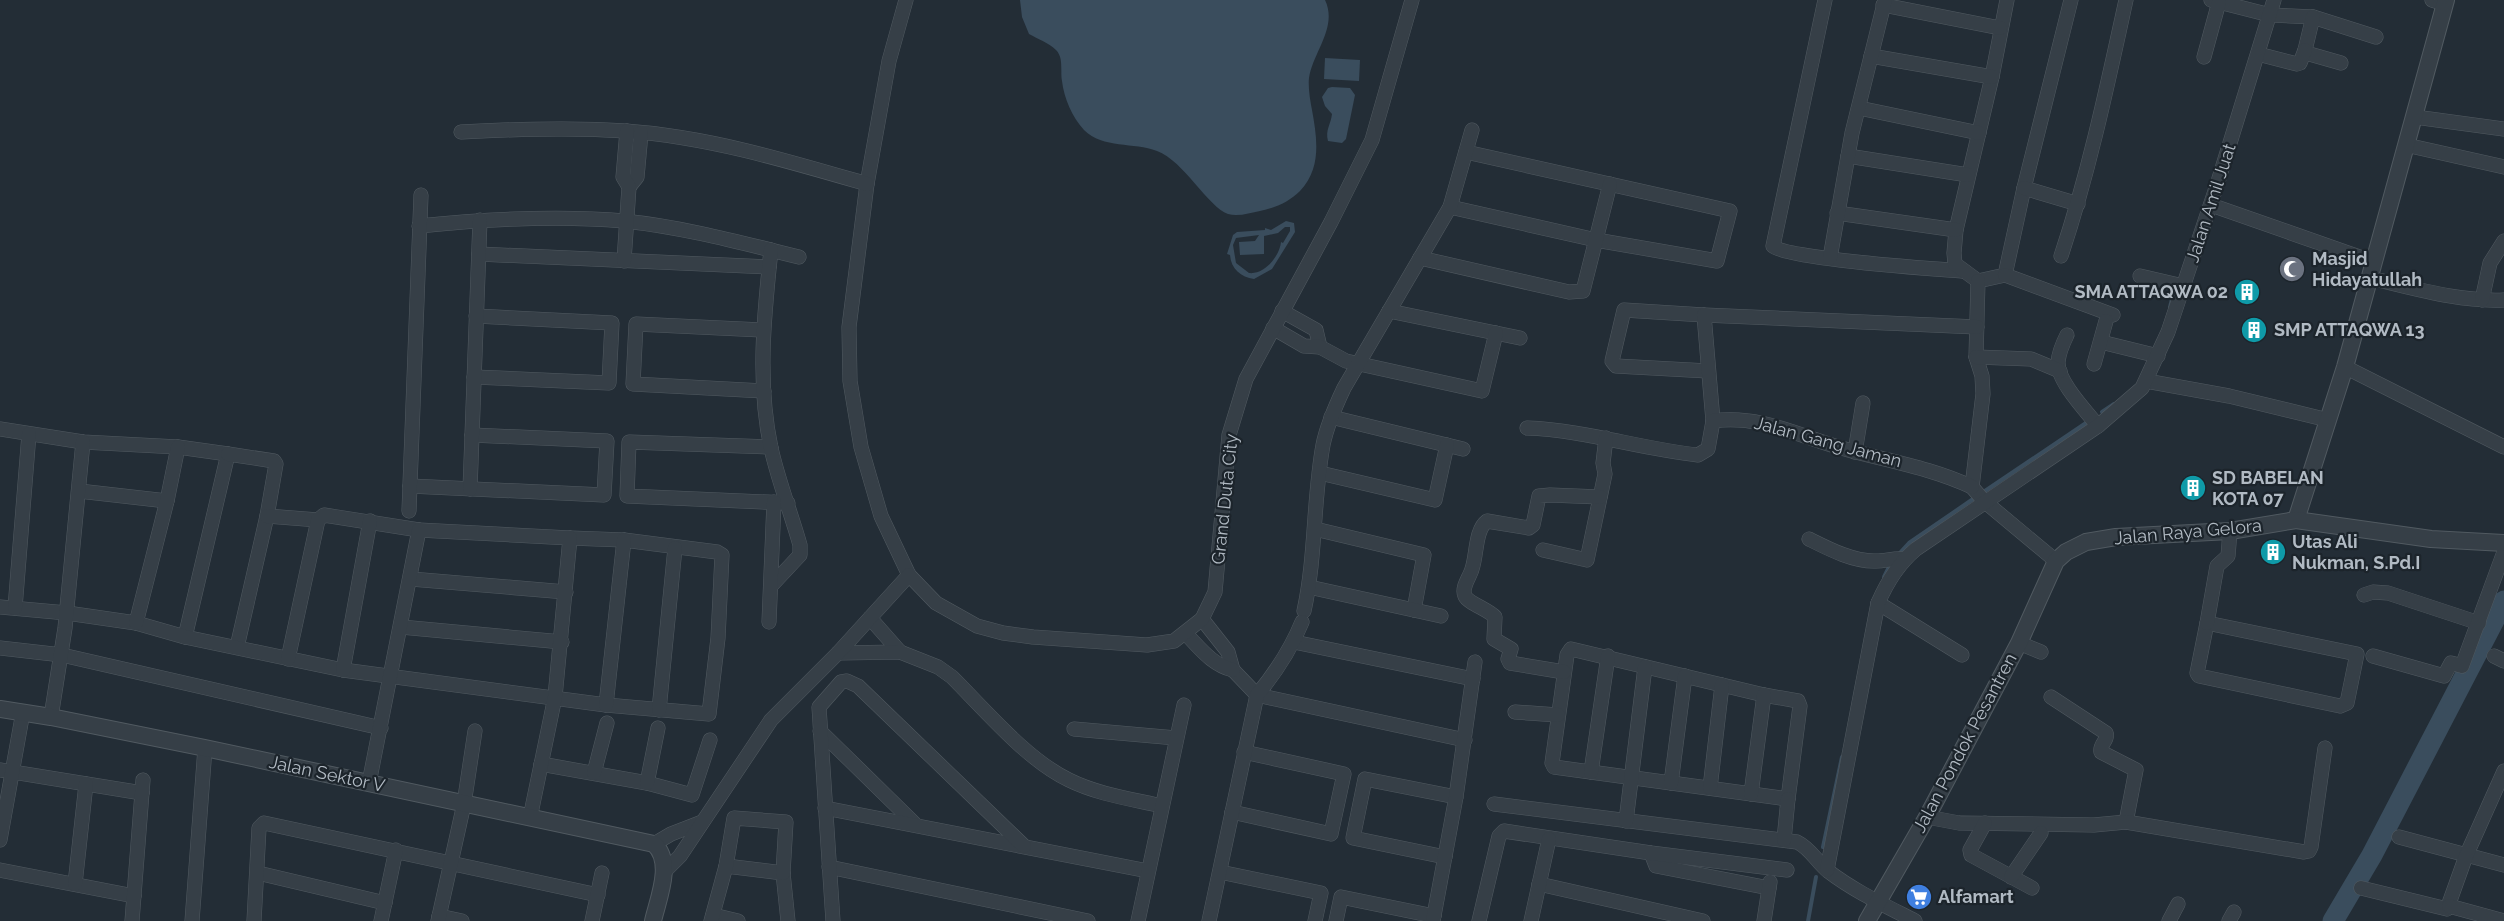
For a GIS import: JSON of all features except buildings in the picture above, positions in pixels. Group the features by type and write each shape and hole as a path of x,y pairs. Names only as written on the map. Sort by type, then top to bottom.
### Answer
{"street":[{"name":"Grand Duta City","path":"906,0 888,61 867,184 849,327 850,381 861,447 881,516 909,575 936,603 977,626 1003,633 1033,637 1147,645 1174,641 1185,633 1202,619 1215,592 1229,435 1246,379 1331,222 1372,140 1412,0"},
{"path":"1825,0 1773,245 1782,252 1964,271"},
{"path":"2007,0 1992,77 1956,230 1955,264 1978,281 2005,275 2109,318 2094,364"},
{"path":"2005,275 2024,188 2071,0"},
{"path":"2061,256 2100,123 2126,0"},
{"name":"Jalan Amil Juat","path":"1904,559 1940,531 1978,495 2098,426 2137,394 2146,381 2151,354 2184,286 2258,54 2267,14 2274,0"},
{"path":"2204,57 2215,1 2267,14 2313,17 2376,37"},
{"path":"2296,520 2345,367 2415,117 2441,1"},
{"path":"1830,258 1848,156 1884,3 2000,28"},
{"path":"2258,54 2300,63 2313,17"},
{"path":"2305,50 2310,55 2341,63"},
{"path":"1871,56 1992,77"},
{"path":"1859,108 1979,133"},
{"path":"2415,117 2504,129"},
{"path":"461,132 535,128 634,132 714,143 867,184"},
{"path":"1209,921 1257,695 1275,674 1294,642 1303,616 1309,587 1323,445 1331,417 1358,364 1450,207 1472,130"},
{"path":"624,261 628,188 623,177 634,132"},
{"path":"2406,145 2504,167"},
{"path":"1450,207 1596,240 1717,261 1720,251 1730,211 1466,152"},
{"path":"1848,156 1968,175"},
{"path":"1420,258 1569,292 1583,291 1610,184"},
{"path":"2024,188 2078,204"},
{"path":"409,511 421,195"},
{"path":"2211,205 2372,270 2453,297 2504,300"},
{"path":"1837,213 1956,230"},
{"path":"419,226 480,220 555,218 625,221 691,232 798,257"},
{"path":"470,489 480,220"},
{"path":"2482,300 2490,263 2504,241"},
{"path":"771,250 762,330 764,391 781,502 800,545 800,555 771,586"},
{"path":"479,254 769,267"},
{"path":"2140,276 2184,286"},
{"path":"1978,281 1976,357 1983,383 1978,495"},
{"path":"1708,371 1616,366 1612,361 1624,310 1977,327"},
{"path":"1282,311 1316,330 1320,347"},
{"path":"1389,311 1520,338"},
{"path":"1527,428 1546,428 1606,438 1648,449 1701,455 1708,448 1713,421 1704,315"},
{"path":"474,377 609,383 612,323 476,316"},
{"path":"762,330 636,324 633,384 764,391"},
{"path":"1273,328 1304,346 1320,347 1346,361 1482,391 1496,333"},
{"path":"2067,334 2058,359 2060,371 2065,384 2098,426"},
{"path":"2101,342 2151,354"},
{"path":"1976,357 2036,360 2060,371"},
{"path":"2345,367 2504,447"},
{"path":"2146,381 2229,396 2328,420"},
{"path":"1855,452 1863,404"},
{"path":"1331,417 1463,449"},
{"name":"Jalan Gang Jaman","path":"1713,421 1749,420 1855,452 1935,472 1978,495 2056,561"},
{"path":"0,429 83,442 178,447 275,462 267,516 237,647"},
{"path":"15,608 29,434"},
{"path":"410,486 604,495 607,441 472,435"},
{"path":"1543,550 1587,560 1605,474 1603,463 1606,438"},
{"path":"51,717 62,655 83,442"},
{"path":"771,447 629,442 627,496 781,502"},
{"path":"1320,473 1435,500 1447,445"},
{"path":"135,623 167,501 178,447"},
{"path":"185,637 228,454"},
{"path":"79,491 167,501"},
{"path":"1564,672 1510,663 1508,659 1511,650 1494,639 1495,617 1469,601 1465,596 1464,588 1472,570 1481,530 1487,521 1529,528 1533,525 1539,496 1600,497"},
{"path":"769,622 781,502"},
{"path":"0,607 66,619 135,623 185,637 342,670 389,684 555,697 606,705 709,714 718,638 722,555 717,552 624,540 419,530 324,515 318,520 288,658"},
{"path":"267,516 318,520"},
{"name":"Jalan Raya Gelora","path":"2056,561 2066,552 2086,542 2116,537 2230,531 2296,520 2431,539 2504,543"},
{"path":"342,670 370,521"},
{"path":"1315,529 1424,555 1414,610"},
{"path":"369,783 419,530"},
{"path":"2207,623 2357,654 2347,703 2340,706 2199,676 2197,673 2217,566 2228,556 2230,531"},
{"path":"530,818 555,697 562,642 570,538"},
{"path":"1809,539 1841,553 1874,561 1889,558 1904,559"},
{"path":"606,705 624,540"},
{"path":"659,710 675,548"},
{"path":"2373,656 2444,676 2451,663 2462,666 2504,552"},
{"path":"1827,870 1878,603 1894,572 1904,559"},
{"name":"Jalan Pondok Pesantren","path":"1867,921 1927,817 2019,643 2056,561"},
{"path":"664,872 681,856 771,720 838,653 909,575"},
{"path":"411,579 566,592"},
{"path":"1309,587 1440,616"},
{"path":"2364,595 2373,592 2388,593 2479,623"},
{"path":"1878,603 1962,655"},
{"path":"870,618 900,652"},
{"path":"1202,619 1228,652 1233,670 1257,695 1465,740"},
{"path":"401,627 562,642"},
{"path":"1185,633 1212,661 1221,667 1233,670"},
{"path":"1294,642 1473,679"},
{"path":"2019,643 2041,652"},
{"path":"0,648 62,655 381,728"},
{"path":"1784,840 1800,703 1571,649 1567,655 1564,672 1553,766 1788,799"},
{"path":"838,653 900,652 938,667 952,677 1035,757 1067,779 1083,787 1162,806"},
{"path":"1591,772 1608,656"},
{"path":"1336,921 1341,897 1433,919 1456,797 1475,662"},
{"path":"1626,821 1645,667"},
{"path":"1671,783 1685,676"},
{"path":"833,921 819,707 841,682 847,681 858,686 1024,846"},
{"path":"1710,788 1722,685"},
{"path":"1751,794 1764,695"},
{"path":"2052,697 2106,733 2107,736 2100,748 2101,752 2136,770 2126,822"},
{"path":"1138,921 1184,705"},
{"name":"Jalan Sektor V","path":"0,709 205,748 654,844"},
{"path":"0,840 6,771 22,712"},
{"path":"1515,712 1558,715"},
{"path":"594,773 607,723"},
{"path":"647,783 658,728"},
{"path":"1074,729 1176,738"},
{"path":"462,921 439,918 464,804 476,731"},
{"path":"820,731 916,825"},
{"path":"541,764 647,783 690,795 694,794 710,740"},
{"path":"192,921 205,748"},
{"path":"1927,817 1952,823 2094,825 2126,822 2304,852 2309,851 2325,748"},
{"path":"1232,812 1331,834 1344,774 1245,753"},
{"path":"6,771 86,784 142,787 132,921"},
{"path":"2361,888 2444,909 2449,906 2466,856 2504,771"},
{"path":"1445,857 1353,838 1365,779 1456,797"},
{"path":"75,884 86,784"},
{"path":"1494,804 1797,842 1805,846 1827,870 1915,921"},
{"path":"825,808 1148,871"},
{"path":"738,921 712,918 726,866 734,818 786,822 783,873 788,921"},
{"path":"653,921 664,872 662,854 654,844 671,834 702,822"},
{"path":"254,921 258,873 258,828 264,823 451,862 598,896"},
{"path":"1984,823 1970,850 1971,855 2032,888"},
{"path":"1479,921 1500,833 1506,831 1549,839 1780,869 1769,888 1764,921"},
{"path":"2011,877 2041,833"},
{"path":"2399,837 2504,865"},
{"path":"1531,921 1549,839"},
{"path":"381,921 396,850"},
{"path":"1650,853 1656,866 1769,888"},
{"path":"726,866 783,873"},
{"path":"829,867 1088,921"},
{"path":"0,870 134,896"},
{"path":"1220,872 1321,893 1315,921"},
{"path":"258,873 385,903"},
{"path":"592,921 602,873"},
{"path":"1539,884 1703,921"},
{"path":"2169,921 2178,904"},
{"path":"2449,906 2504,921"}],"water":[{"path":"1020,0 1325,0 1329,20 1327,30 1309,78 1316,152 1312,173 1307,182 1296,195 1276,206 1244,214 1228,214 1212,203 1186,173 1167,156 1148,148 1109,143 1092,136 1080,125 1069,107 1063,87 1061,61 1058,53 1050,45 1029,34 1022,17"},
{"path":"1325,58 1360,60 1359,81 1324,79"},
{"path":"1328,88 1350,88 1355,95 1346,139 1342,143 1328,141 1327,137 1332,114 1325,106 1322,97"},
{"path":"1286,221 1294,223 1295,232 1272,269 1254,279 1241,274 1232,264 1230,255 1227,254 1233,235 1237,232 1265,230 1265,228 1271,230","holes":["1290,227 1275,258 1261,271 1249,273 1236,263 1233,245 1236,238 1259,235 1255,241 1239,242 1240,255 1264,254 1264,236"]}],"waterway":[{"path":"2170,307 2173,295"},
{"path":"2102,412 2114,404"},
{"path":"1982,493 2086,423"},
{"path":"1898,555 1909,543 1976,497"},
{"path":"1884,577 1891,563"},
{"path":"2333,921 2372,855 2504,601"},
{"path":"1823,847 1842,757"},
{"path":"1808,921 1816,877"}],"place":[{"name":"Masjid Hidayatullah","path":"2292,269"},
{"name":"SMA ATTAQWA 02","path":"2247,292"},
{"name":"SMP ATTAQWA 13","path":"2254,330"},
{"name":"SD BABELAN KOTA 07","path":"2193,488"},
{"name":"Utas Ali Nukman, S.Pd.I","path":"2273,552"},
{"name":"Alfamart","path":"1919,897"}]}
